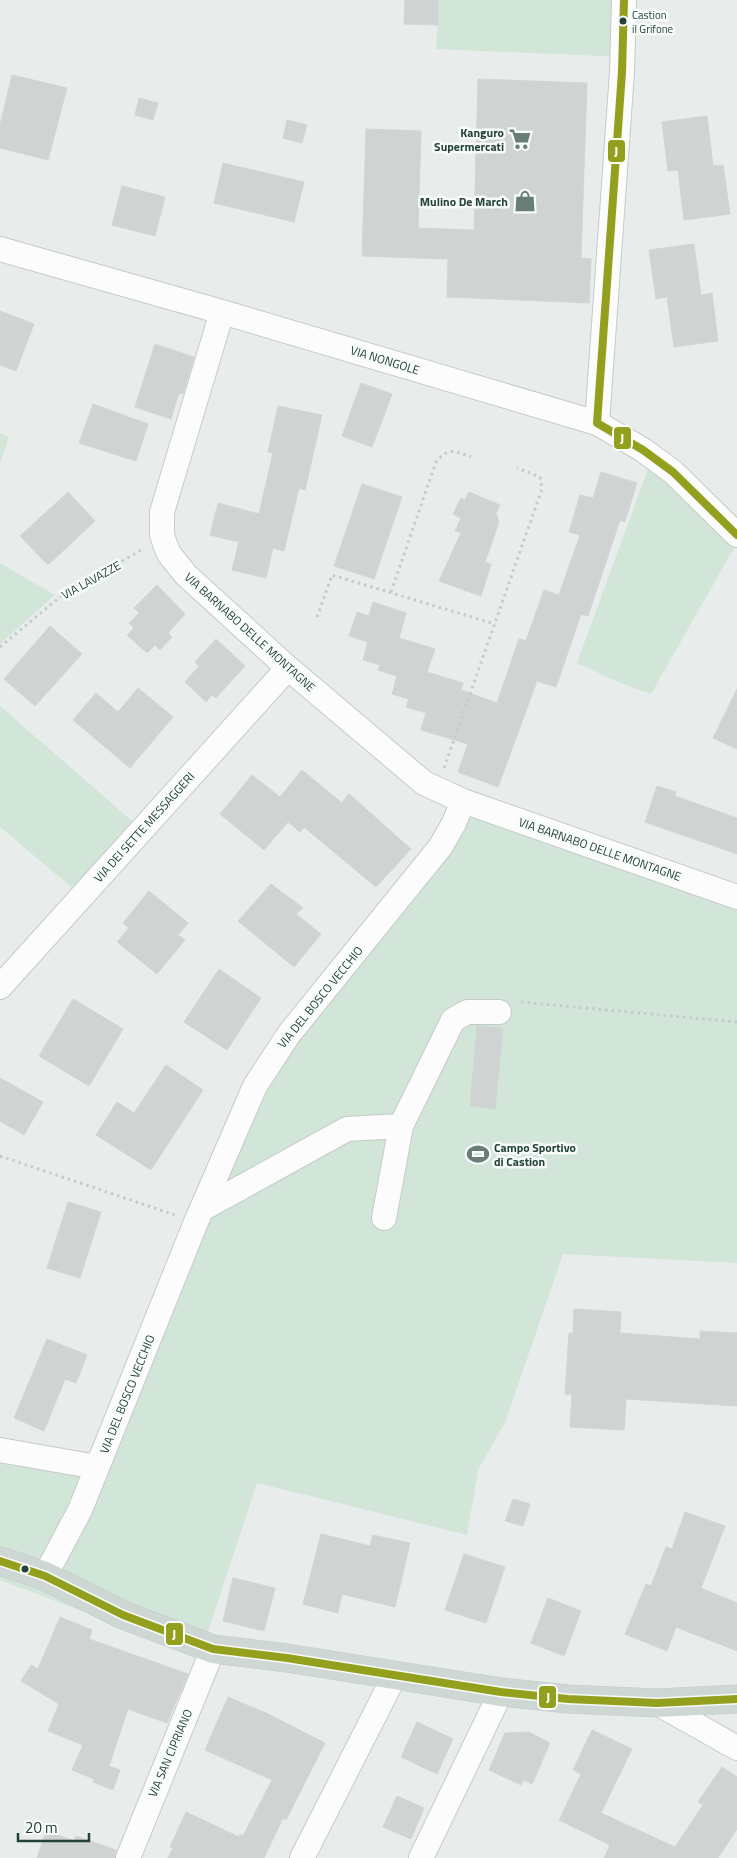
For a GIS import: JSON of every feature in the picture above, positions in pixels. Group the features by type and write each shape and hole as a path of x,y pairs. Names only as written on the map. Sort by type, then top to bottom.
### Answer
{"main road":[{"path":"0,1561 45,1576 123,1615 213,1649 501,1692 568,1699 657,1703 737,1699"}],"street":[{"path":"597,423 622,72 624,0"},
{"name":"VIA NONGOLE","path":"0,249 222,312 597,423 643,450 673,472 737,535"},
{"name":"VIA BARNABO DELLE MONTAGNE","path":"222,312 162,512 162,535 170,554 186,575 288,668 424,783 463,801 737,897"},
{"name":"VIA DEI SETTE MESSAGGERI","path":"0,987 288,668"},
{"name":"VIA DEL BOSCO VECCHIO","path":"45,1576 80,1510 199,1216 255,1086 289,1034 441,846 454,823 463,801"},
{"path":"384,1218 401,1126 452,1020 467,1012 499,1012"},
{"path":"199,1216 348,1129 401,1126"},
{"path":"0,1450 97,1467"},
{"name":"VIA SAN CIPRIANO","path":"128,1858 213,1649"},
{"path":"302,1858 395,1675"},
{"path":"421,1858 501,1692"},
{"path":"657,1703 737,1748"}],"path":[{"path":"391,592 436,462 446,452 453,451 471,457"},
{"path":"436,790 542,489 540,477 517,468"},
{"name":"VIA LAVAZZE","path":"0,647 61,596 136,555 162,535"},
{"path":"317,617 332,575 495,624"},
{"path":"499,1012 500,1000 737,1022"},
{"path":"0,1156 199,1216"}],"green space":[{"path":"439,0 622,0 625,57 436,49"},
{"path":"0,433 9,437 0,463"},
{"path":"653,455 737,543 651,694 618,682 577,663"},
{"path":"0,563 55,595 0,644"},
{"path":"0,706 146,833 83,897 0,827"},
{"name":"Campo Sportivo di Castion","path":"474,812 737,891 737,1263 563,1254 505,1423 478,1470 467,1535 257,1483 200,1656 0,1580 0,1452 95,1468 252,1084 441,846"}],"building":[{"path":"405,0 438,0 438,25 404,24"},
{"path":"12,75 67,88 48,160 0,148 0,125"},
{"path":"478,79 587,83 581,258 591,259 589,303 447,297 448,259 362,256 366,129 421,131 418,228 474,230"},
{"path":"139,98 158,103 153,120 135,115"},
{"path":"707,116 713,166 723,165 730,214 684,220 678,170 668,171 662,122"},
{"path":"287,120 307,125 302,143 283,138"},
{"path":"223,163 304,182 294,222 214,203"},
{"path":"122,186 165,197 155,236 112,225"},
{"path":"694,244 701,295 712,293 718,341 674,347 667,297 656,299 649,250"},
{"path":"0,311 34,324 16,371 0,365"},
{"path":"155,344 194,357 183,394 179,393 171,419 135,407"},
{"path":"361,383 392,394 372,447 342,436"},
{"path":"93,404 148,424 136,461 79,443"},
{"path":"278,406 322,415 305,490 299,488 284,551 273,548 266,578 232,570 239,542 210,535 218,503 259,514 273,453 268,452"},
{"path":"601,472 637,483 625,522 620,520 588,616 581,614 556,687 537,681 498,787 458,772 468,744 421,730 426,713 406,707 409,699 392,694 397,676 378,670 380,665 363,660 368,642 349,636 357,612 369,616 373,602 406,613 399,638 435,649 427,672 463,683 461,690 497,703 519,639 526,641 544,590 559,595 580,535 569,532 580,495 593,498"},
{"path":"362,484 402,497 374,579 334,566"},
{"path":"68,492 95,521 48,565 20,536"},
{"path":"469,492 500,505 496,513 499,522 485,562 491,564 481,596 439,581 461,533 455,531 461,518 453,514 461,498 465,500"},
{"path":"157,585 185,614 168,633 172,637 160,650 155,645 147,653 127,635 134,628 129,623 139,613 134,608"},
{"path":"50,626 82,654 35,706 4,679"},
{"path":"216,639 245,666 216,698 212,695 206,702 185,682 199,666 195,662"},
{"path":"138,688 173,717 130,768 73,720 96,693 118,712"},
{"path":"737,689 737,749 713,738"},
{"path":"302,770 342,803 349,794 411,849 376,887 304,827 300,832 288,822 264,850 220,814 252,775 280,797"},
{"path":"657,786 676,792 675,796 737,818 737,854 645,822"},
{"path":"271,884 303,908 296,914 321,934 294,967 238,921"},
{"path":"149,891 188,923 178,935 185,940 157,974 117,942 129,928 123,923"},
{"path":"219,969 261,998 227,1050 184,1022"},
{"path":"73,999 123,1029 89,1086 39,1056"},
{"path":"477,1026 503,1028 495,1109 470,1106"},
{"path":"166,1065 203,1090 151,1170 96,1135 117,1102 134,1113"},
{"path":"0,1078 43,1102 24,1135 0,1121"},
{"path":"68,1202 101,1212 80,1278 47,1268"},
{"path":"574,1309 621,1312 620,1333 700,1339 700,1331 737,1333 737,1406 626,1399 624,1430 570,1427 572,1394 565,1394 569,1333 573,1333"},
{"path":"47,1339 87,1355 76,1383 65,1379 44,1431 14,1418"},
{"path":"513,1499 530,1504 523,1526 505,1521"},
{"path":"685,1512 725,1526 701,1588 737,1603 737,1651 676,1627 667,1651 625,1634 646,1584 651,1586 666,1547 672,1549"},
{"path":"321,1534 370,1546 373,1535 410,1543 395,1607 342,1594 338,1613 303,1604"},
{"path":"464,1554 505,1567 486,1623 445,1610"},
{"path":"233,1578 275,1588 264,1631 223,1621"},
{"path":"548,1598 581,1611 564,1656 531,1643"},
{"path":"60,1617 92,1630 89,1639 188,1674 167,1723 128,1709 109,1766 120,1770 113,1790 93,1782 94,1779 72,1770 83,1745 48,1731 59,1704 21,1681 31,1665 38,1669"},
{"path":"228,1697 268,1714 325,1743 286,1820 283,1818 264,1858 168,1858 173,1848 170,1847 186,1812 239,1837 240,1834 243,1836 272,1780 205,1750"},
{"path":"417,1722 453,1739 437,1774 401,1757"},
{"path":"592,1730 632,1749 601,1813 675,1847 703,1805 698,1802 722,1767 737,1777 737,1829 718,1858 604,1858 610,1845 559,1820 581,1774 573,1770"},
{"path":"529,1732 550,1743 532,1784 524,1780 521,1785 489,1770 505,1733"},
{"path":"397,1796 424,1808 411,1839 383,1827"},
{"path":"46,1831 74,1841 76,1836 116,1850 115,1858 37,1858"}],"transit line":[{"name":"J","path":"624,0 622,72 597,423 643,450 673,472 737,535"},
{"name":"J","path":"0,1561 45,1576 123,1615 213,1649 287,1658 501,1692 568,1699 657,1703 737,1699"}],"place":[{"name":"Castion il Grifone","path":"623,21"},
{"name":"Kanguro Supermercati","path":"520,139"},
{"name":"Mulino De March","path":"525,201"},
{"name":"Campo Sportivo di Castion","path":"478,1154"}]}
